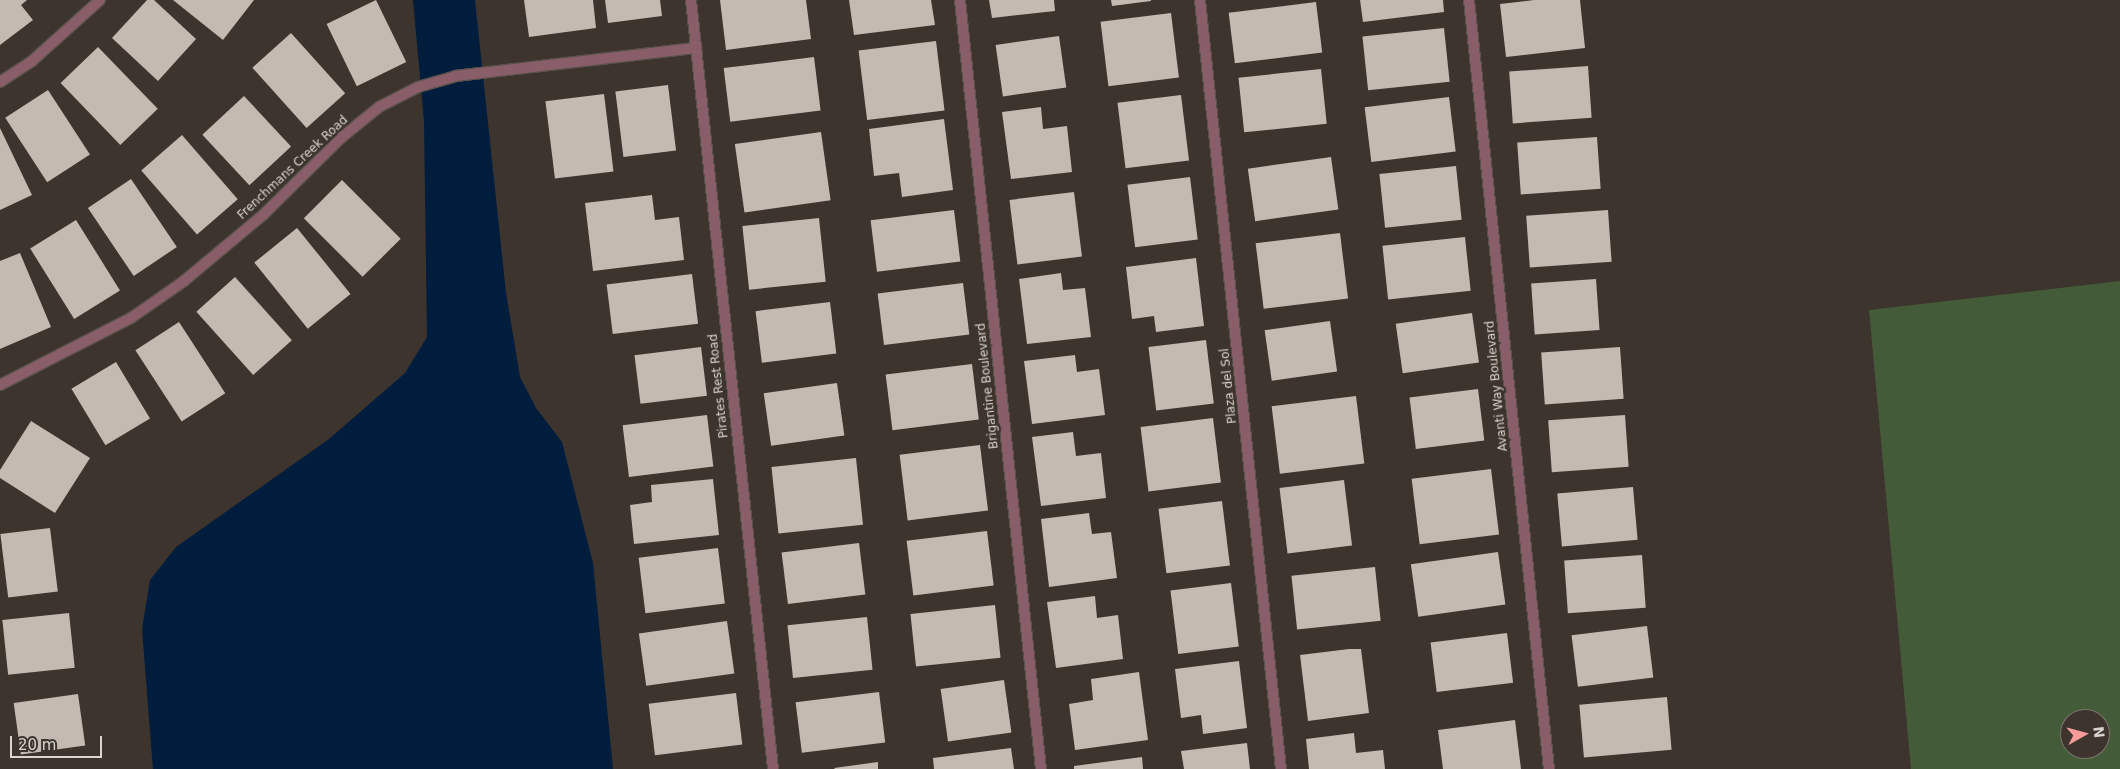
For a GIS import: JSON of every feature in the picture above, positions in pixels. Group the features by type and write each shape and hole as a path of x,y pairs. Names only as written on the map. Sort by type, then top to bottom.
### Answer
{"street":[{"path":"0,82 32,61 100,0"},
{"name":"Pirates Rest Road","path":"691,0 773,769"},
{"name":"Brigantine Boulevard","path":"960,0 1041,769"},
{"name":"Plaza del Sol","path":"1200,0 1281,769"},
{"name":"Avanti Way Boulevard","path":"1469,0 1549,769"},
{"name":"Frenchmans Creek Road","path":"0,385 130,318 184,282 263,215 342,137 380,108 418,88 456,76 696,48"}],"green space":[{"path":"2120,281 2120,769 1911,769 1869,310"}],"water":[{"path":"413,0 475,0 506,293 520,377 536,408 562,442 593,563 613,769 153,769 142,629 150,580 176,547 329,439 405,373 427,337 424,122"}],"building":[{"path":"0,0 27,0 21,5 33,20 0,45"},
{"path":"147,0 154,0 196,39 158,81 112,38"},
{"path":"173,0 254,0 223,40"},
{"path":"376,0 406,62 357,86 327,24"},
{"path":"524,0 593,0 596,28 529,37"},
{"path":"605,0 660,0 662,16 608,23"},
{"path":"720,0 806,0 811,39 726,50"},
{"path":"849,0 931,0 935,25 854,35"},
{"path":"989,0 1054,0 1055,11 992,18"},
{"path":"1111,0 1151,0 1151,1 1112,6"},
{"path":"1360,0 1443,0 1444,12 1363,22"},
{"path":"1534,0 1580,0 1585,48 1506,57 1500,4"},
{"path":"1316,2 1322,53 1235,63 1229,13"},
{"path":"1171,13 1179,78 1108,86 1101,22"},
{"path":"1444,28 1450,82 1368,90 1362,37"},
{"path":"291,33 345,93 307,128 252,68"},
{"path":"1059,36 1066,87 1003,96 996,45"},
{"path":"936,41 945,110 867,120 859,51"},
{"path":"98,47 158,109 120,145 61,83"},
{"path":"814,57 821,111 730,122 724,68"},
{"path":"1588,66 1592,118 1513,123 1509,72"},
{"path":"1321,69 1327,124 1244,132 1238,78"},
{"path":"668,85 676,151 623,157 615,91"},
{"path":"48,90 90,155 47,182 5,118"},
{"path":"604,94 614,171 555,179 545,101"},
{"path":"1181,95 1189,161 1126,168 1117,103"},
{"path":"244,96 291,146 249,185 202,135"},
{"path":"1449,97 1456,152 1371,162 1365,107"},
{"path":"1041,107 1043,129 1067,126 1072,172 1011,179 1002,112"},
{"path":"944,119 953,190 902,197 899,173 874,176 869,129"},
{"path":"0,128 32,195 0,210"},
{"path":"821,132 831,200 744,212 735,144"},
{"path":"182,135 238,199 197,235 141,170"},
{"path":"1597,137 1601,189 1521,194 1517,143"},
{"path":"1331,157 1338,209 1255,221 1248,169"},
{"path":"1456,166 1462,220 1385,228 1379,174"},
{"path":"1190,177 1198,240 1135,247 1127,185"},
{"path":"131,179 177,247 134,276 88,208"},
{"path":"342,180 401,239 363,277 304,218"},
{"path":"1074,192 1082,257 1017,264 1009,200"},
{"path":"652,195 655,220 679,217 684,260 593,271 585,203"},
{"path":"954,210 960,262 877,272 871,220"},
{"path":"1608,210 1612,262 1530,268 1526,216"},
{"path":"819,218 826,282 749,290 742,226"},
{"path":"76,220 120,290 74,319 30,249"},
{"path":"297,228 350,294 308,329 254,263"},
{"path":"1340,233 1348,299 1264,309 1256,243"},
{"path":"1465,237 1471,291 1388,299 1382,246"},
{"path":"20,253 51,327 0,349 0,261"},
{"path":"1196,258 1204,326 1156,332 1154,316 1132,319 1126,267"},
{"path":"1061,273 1063,290 1085,288 1091,337 1027,344 1019,279"},
{"path":"692,274 698,324 613,334 607,284"},
{"path":"235,277 292,340 253,375 196,312"},
{"path":"1596,279 1600,330 1535,334 1531,284"},
{"path":"963,283 969,335 884,345 878,293"},
{"path":"830,302 836,354 762,363 756,311"},
{"path":"1472,313 1479,363 1403,373 1396,324"},
{"path":"1330,321 1337,372 1272,381 1265,330"},
{"path":"179,322 225,393 182,422 135,350"},
{"path":"1206,340 1214,404 1156,411 1148,347"},
{"path":"701,347 707,396 640,404 634,355"},
{"path":"1620,347 1624,399 1545,404 1541,353"},
{"path":"1075,355 1077,372 1099,369 1105,415 1032,424 1024,361"},
{"path":"116,362 150,419 105,445 71,389"},
{"path":"972,364 979,420 892,430 886,375"},
{"path":"837,383 844,435 771,446 764,393"},
{"path":"1478,389 1484,441 1416,449 1410,397"},
{"path":"1356,396 1364,463 1280,474 1272,406"},
{"path":"707,415 713,467 629,477 623,425"},
{"path":"1625,415 1629,467 1552,472 1548,420"},
{"path":"1213,418 1221,483 1148,491 1141,427"},
{"path":"31,421 90,458 55,513 0,478 0,470"},
{"path":"1073,432 1076,456 1101,453 1106,498 1041,506 1032,437"},
{"path":"980,445 988,511 908,520 900,455"},
{"path":"856,458 863,525 778,534 771,467"},
{"path":"1491,469 1499,535 1420,544 1412,479"},
{"path":"713,479 719,535 634,544 630,505 652,502 651,485"},
{"path":"1344,480 1352,546 1288,553 1279,488"},
{"path":"1633,487 1638,540 1562,546 1557,494"},
{"path":"1222,501 1230,566 1166,573 1158,509"},
{"path":"1089,513 1092,534 1111,532 1117,578 1049,587 1041,519"},
{"path":"50,528 58,592 8,598 0,534"},
{"path":"987,531 994,586 913,595 907,541"},
{"path":"859,543 865,595 788,604 782,553"},
{"path":"718,548 725,604 645,613 639,558"},
{"path":"1498,552 1505,604 1418,617 1411,564"},
{"path":"1642,555 1646,608 1568,613 1564,560"},
{"path":"1375,567 1381,621 1297,629 1291,576"},
{"path":"1231,583 1239,647 1178,654 1170,590"},
{"path":"1095,596 1097,618 1118,615 1123,659 1056,668 1047,602"},
{"path":"995,605 1001,658 916,667 910,614"},
{"path":"69,613 75,668 8,675 2,620"},
{"path":"867,617 873,670 793,678 787,625"},
{"path":"727,621 734,673 646,686 639,633"},
{"path":"1647,626 1653,678 1578,687 1572,635"},
{"path":"1507,633 1513,683 1437,692 1431,642"},
{"path":"1361,649 1369,713 1308,721 1300,655"},
{"path":"1239,661 1247,728 1203,734 1201,715 1181,718 1175,669"},
{"path":"1139,672 1148,740 1075,750 1069,704 1093,700 1091,679"},
{"path":"1004,680 1011,732 948,741 941,689"},
{"path":"879,692 885,743 802,753 796,702"},
{"path":"736,693 742,745 655,755 649,704"},
{"path":"78,694 85,745 21,755 14,703"},
{"path":"1667,697 1672,750 1584,757 1579,705"},
{"path":"1515,720 1521,769 1443,769 1438,730"},
{"path":"1354,733 1356,753 1383,750 1385,769 1309,769 1306,739"},
{"path":"1247,743 1250,769 1184,769 1181,751"},
{"path":"1011,748 1014,769 934,769 933,758"},
{"path":"1142,757 1143,769 1074,769 1074,766"},
{"path":"878,762 878,769 834,768"}]}
